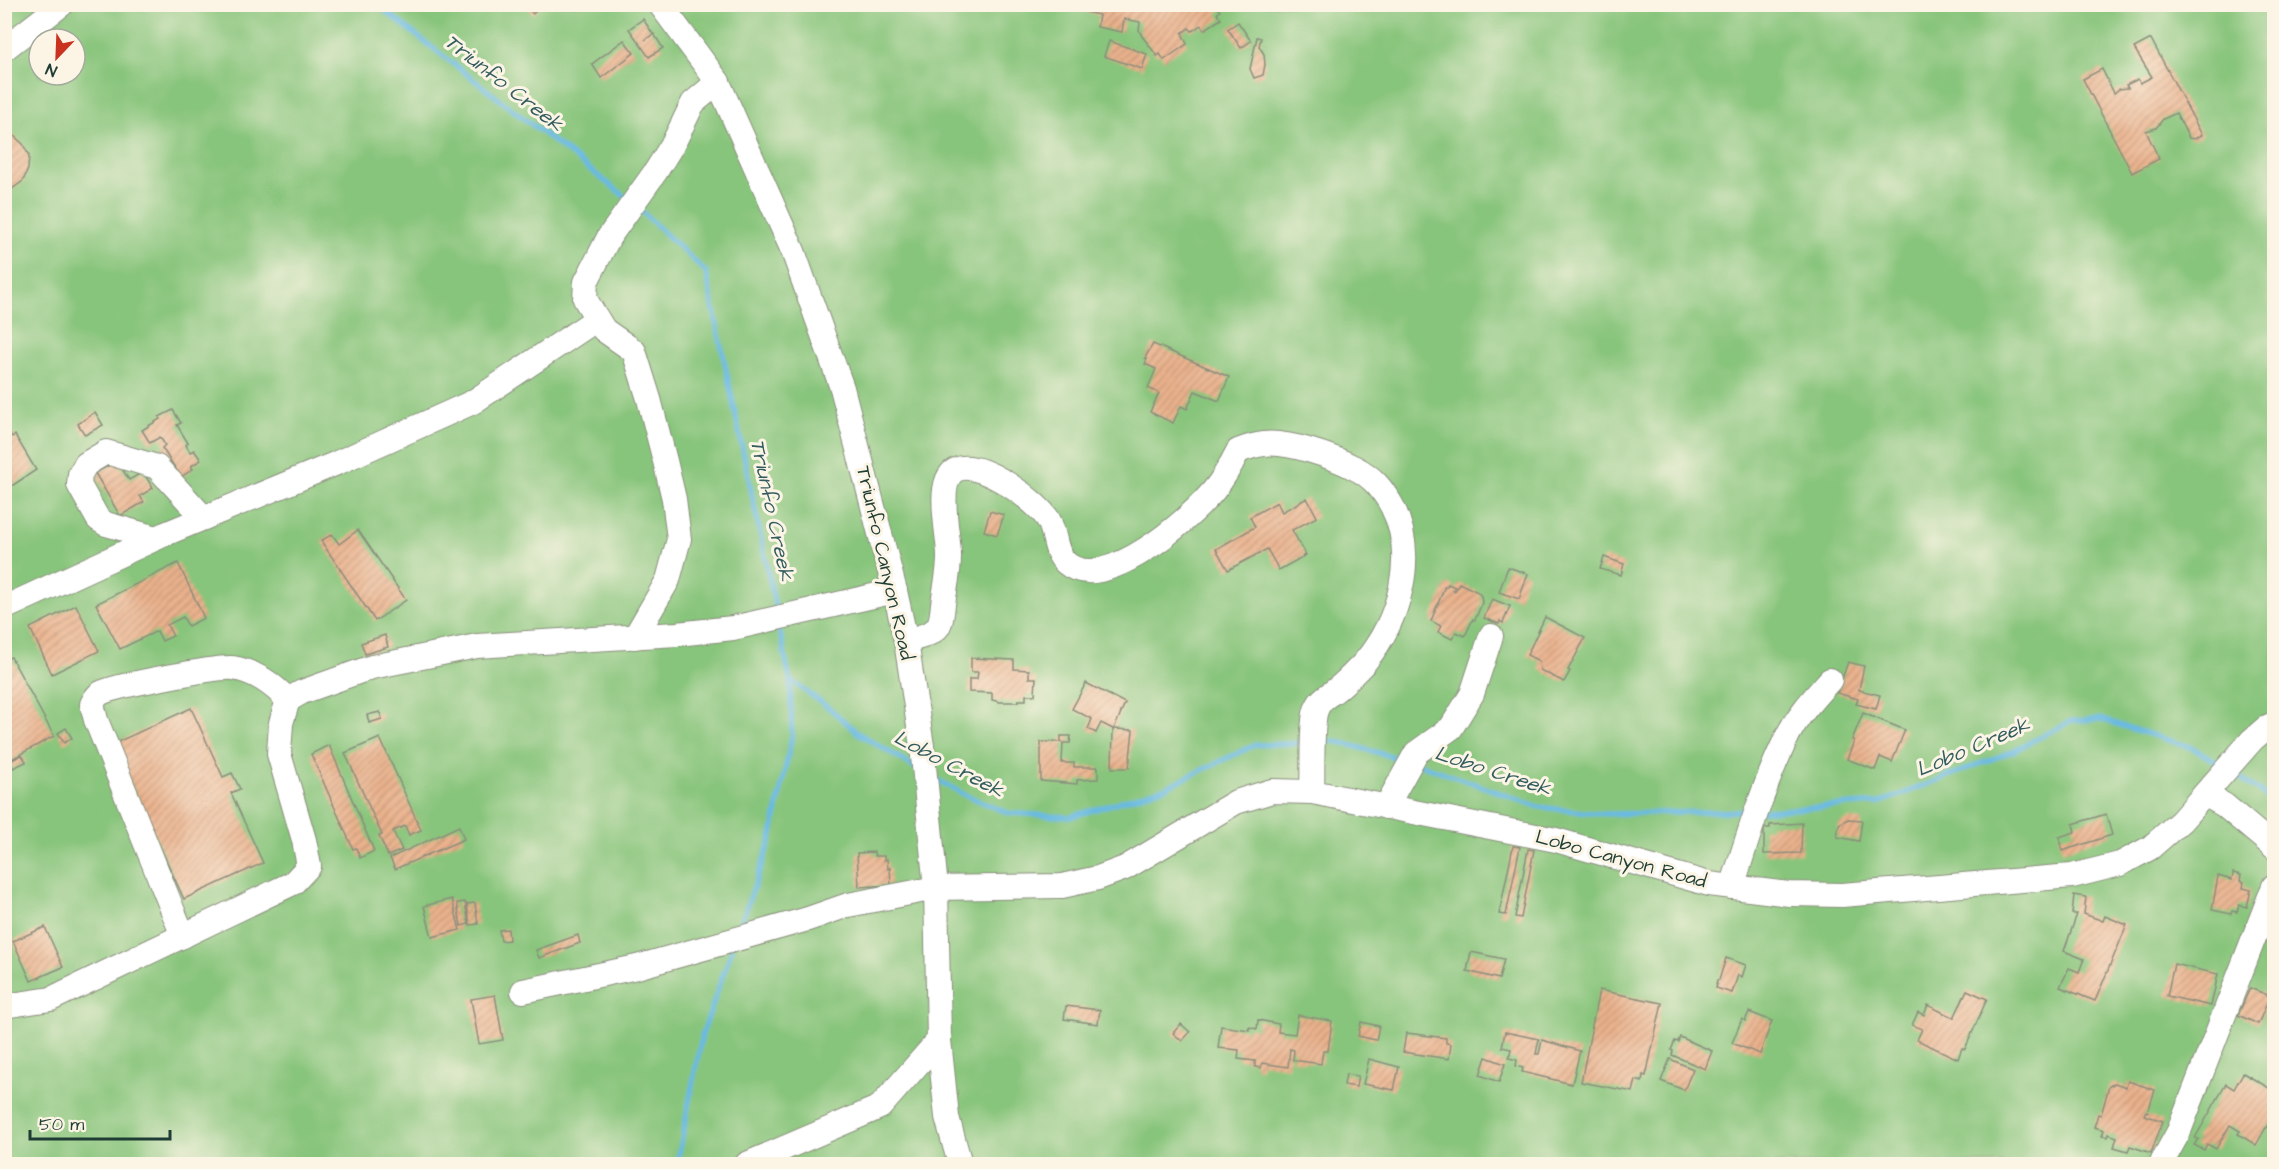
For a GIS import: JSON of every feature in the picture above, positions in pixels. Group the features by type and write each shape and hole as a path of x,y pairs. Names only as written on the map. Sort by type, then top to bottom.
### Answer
{"street":[{"path":"4,49 62,4"},
{"name":"Triunfo Canyon Road","path":"660,4 718,82 793,251 842,388 896,591 922,746 936,888 939,1040 947,1117 960,1164"},
{"path":"635,637 668,580 679,539 674,499 649,399 634,351 604,330 585,299 586,282 609,237 657,171 693,103 718,82"},
{"path":"4,608 156,538 337,463 473,402 597,319"},
{"path":"906,641 926,635 937,628 942,618 949,558 944,501 945,482 951,473 959,468 974,468 998,478 1030,501 1043,512 1050,524 1056,547 1066,563 1080,570 1099,571 1128,560 1164,538 1213,492 1227,473 1238,451 1265,443 1305,449 1347,463 1365,473 1384,491 1400,521 1405,552 1401,592 1388,626 1365,662 1337,690 1322,698 1315,713 1312,792"},
{"path":"156,538 106,524 98,519 79,485 80,474 86,464 106,452 157,467 204,518"},
{"path":"4,1006 51,999 293,883 309,866 304,840 279,754 281,723 288,700 302,692 372,667 477,646 635,637 733,628 896,591"},
{"path":"1386,807 1416,753 1451,728 1472,694 1491,636"},
{"path":"183,936 96,720 92,704 100,693 130,685 231,668 256,674 274,686 288,700"},
{"path":"1732,887 1762,798 1786,738 1830,680"},
{"name":"Lobo Canyon Road","path":"524,990 637,967 808,919 848,905 936,888 1062,886 1098,878 1125,868 1236,802 1272,791 1312,792 1556,840 1709,884 1789,894 1842,895 2072,876 2120,864 2151,848 2210,790 2237,756 2266,727 2274,724"},
{"path":"2210,790 2224,805 2274,847"},
{"path":"2161,1164 2179,1131 2274,886"},
{"path":"747,1164 880,1107 939,1040"}],"green space":[{"path":"5,5 2274,5 2274,1164 5,1164"}],"building":[{"path":"524,4 543,4 533,14"},
{"path":"1086,4 1216,4 1220,11 1217,14 1221,19 1204,30 1201,25 1192,31 1189,28 1182,33 1187,44 1164,60 1160,54 1157,56 1142,36 1139,30 1140,22 1124,19 1122,32 1097,27 1099,15 1085,12"},
{"path":"643,19 653,34 645,40 654,34 663,48 649,57 629,29"},
{"path":"1238,22 1251,41 1241,48 1228,29"},
{"path":"1257,37 1261,38 1259,46 1264,54 1265,65 1263,75 1254,78 1250,69"},
{"path":"2151,39 2202,135 2194,139 2189,138 2176,113 2163,119 2156,128 2146,131 2159,159 2132,173 2083,79 2102,69 2114,93 2119,89 2128,88 2126,85 2138,79 2140,83 2152,77 2134,48"},
{"path":"624,40 634,53 601,78 592,64"},
{"path":"1109,41 1147,54 1142,69 1104,56"},
{"path":"4,133 13,135 23,144 29,156 28,169 23,181 12,189 4,190"},
{"path":"1153,344 1229,377 1219,401 1195,391 1187,409 1181,406 1173,423 1150,412 1159,393 1148,388 1156,369 1145,364 1147,359 1145,358"},
{"path":"173,410 181,423 177,425 188,443 186,445 190,452 194,450 201,460 191,466 193,469 181,477 162,448 165,445 160,437 150,443 142,430"},
{"path":"95,412 103,425 85,435 78,424"},
{"path":"4,425 12,437 15,435 36,470 4,491"},
{"path":"117,461 129,480 143,472 153,488 140,496 144,502 120,516 95,473"},
{"path":"1307,498 1317,517 1292,530 1306,555 1279,570 1267,549 1228,570 1216,549 1255,527 1250,517 1277,502 1282,512"},
{"path":"990,511 1004,515 997,535 984,531"},
{"path":"358,530 406,600 375,621 321,541 332,534 339,544"},
{"path":"1604,557 1624,564 1621,575 1600,569"},
{"path":"178,563 204,618 188,626 183,617 167,625 173,636 162,641 157,631 120,649 96,604"},
{"path":"1508,567 1528,574 1519,599 1499,592"},
{"path":"1459,583 1478,592 1482,603 1465,636 1456,632 1452,639 1438,632 1441,626 1431,621 1445,586 1448,584 1455,587 1453,590 1455,591"},
{"path":"1492,599 1510,606 1503,623 1500,621 1499,624 1484,618"},
{"path":"76,605 99,651 52,674 30,628"},
{"path":"1545,617 1585,638 1564,682 1540,670 1539,661 1527,655"},
{"path":"385,635 388,647 365,654 361,643"},
{"path":"11,657 54,736 10,760 4,750 4,660"},
{"path":"971,658 1014,660 1014,669 1029,670 1029,678 1036,678 1035,695 1026,695 1026,700 1018,700 1018,702 1000,702 992,700 992,693 969,692 969,679 977,679 978,672 971,672"},
{"path":"1848,662 1864,666 1859,690 1880,695 1876,709 1856,704 1858,699 1837,693"},
{"path":"1086,683 1125,703 1114,729 1133,730 1129,768 1112,768 1113,729 1101,723 1096,733 1088,729 1092,719 1072,709"},
{"path":"191,708 223,777 232,773 240,789 231,793 263,863 184,899 113,744"},
{"path":"380,712 382,719 369,723 367,715"},
{"path":"1863,713 1905,730 1892,762 1880,757 1875,770 1847,759"},
{"path":"66,728 72,738 64,743 58,733"},
{"path":"1061,736 1071,736 1070,743 1063,743 1062,763 1074,763 1074,767 1098,767 1098,779 1077,780 1077,784 1041,781 1041,742 1061,742"},
{"path":"380,738 421,830 409,835 405,826 393,831 402,850 388,856 379,836 382,835 345,753"},
{"path":"329,745 374,851 360,858 356,848 353,849 311,754"},
{"path":"22,755 26,762 13,768 10,761"},
{"path":"2106,814 2112,835 2062,851 2059,837 2075,832 2073,824"},
{"path":"1848,819 1862,820 1859,841 1837,837 1839,824"},
{"path":"1802,823 1801,853 1764,854 1764,828 1770,828 1770,825"},
{"path":"459,826 464,839 395,869 390,858"},
{"path":"1513,846 1520,847 1506,915 1499,914"},
{"path":"1528,849 1534,850 1521,918 1515,917"},
{"path":"874,852 875,856 884,856 884,860 887,859 891,885 859,887 857,853"},
{"path":"2233,873 2241,875 2240,881 2244,882 2243,888 2251,890 2247,907 2239,905 2237,912 2232,911 2231,914 2212,910 2218,876 2232,880"},
{"path":"2074,895 2086,897 2084,914 2103,921 2105,916 2127,925 2095,1001 2060,987 2069,968 2079,972 2084,959 2064,951 2077,914 2072,914"},
{"path":"452,899 460,930 432,937 424,906"},
{"path":"465,902 469,924 461,926 457,903"},
{"path":"475,903 478,924 470,925 467,904"},
{"path":"45,927 63,967 31,981 13,941"},
{"path":"508,929 509,940 501,941 499,930"},
{"path":"578,935 580,943 539,958 536,950"},
{"path":"1471,952 1504,959 1499,979 1467,971"},
{"path":"1726,958 1746,965 1742,977 1738,975 1732,993 1716,988"},
{"path":"2174,964 2218,974 2211,1006 2167,996"},
{"path":"2250,988 2270,996 2258,1024 2238,1015"},
{"path":"1599,990 1662,1003 1646,1076 1643,1075 1642,1082 1636,1080 1633,1092 1581,1082"},
{"path":"1967,990 1987,999 1965,1049 1962,1048 1958,1059 1917,1040 1922,1029 1912,1025 1918,1012 1924,1015 1928,1005 1954,1018"},
{"path":"495,995 503,1040 479,1044 471,999"},
{"path":"1066,1006 1100,1010 1098,1024 1064,1019"},
{"path":"1749,1012 1772,1021 1760,1054 1732,1043 1742,1019 1745,1021"},
{"path":"1298,1015 1332,1021 1328,1051 1323,1051 1321,1064 1293,1060 1294,1050 1290,1049 1288,1067 1262,1063 1261,1068 1255,1067 1255,1061 1238,1059 1239,1050 1218,1048 1221,1026 1257,1029 1258,1020 1279,1024 1278,1032 1295,1034"},
{"path":"1361,1022 1379,1026 1376,1040 1358,1036"},
{"path":"1181,1024 1190,1032 1182,1041 1173,1033"},
{"path":"1505,1032 1539,1039 1536,1054 1539,1054 1542,1040 1580,1051 1572,1084 1522,1072 1523,1068 1516,1066 1517,1060 1509,1058 1511,1049 1502,1047"},
{"path":"1406,1033 1446,1038 1446,1043 1451,1044 1449,1059 1403,1052"},
{"path":"1680,1037 1712,1051 1705,1069 1672,1055 1671,1050 1675,1041 1678,1042"},
{"path":"1486,1057 1505,1064 1499,1082 1480,1075"},
{"path":"1369,1059 1399,1067 1394,1090 1363,1084"},
{"path":"1670,1059 1693,1069 1684,1090 1661,1081"},
{"path":"2243,1073 2269,1088 2272,1083 2274,1084 2272,1114 2274,1120 2271,1126 2268,1124 2256,1145 2238,1134 2240,1131 2230,1125 2216,1149 2207,1144 2204,1150 2194,1145 2198,1139 2195,1138 2226,1084 2234,1089"},
{"path":"1346,1074 1358,1076 1356,1087 1344,1085"},
{"path":"2128,1081 2155,1090 2148,1112 2146,1111 2144,1115 2163,1121 2151,1153 2130,1146 2128,1151 2114,1147 2117,1137 2108,1134 2107,1137 2102,1136 2104,1130 2094,1127 2098,1114 2101,1115 2109,1086 2115,1083 2126,1087"}],"waterway":[{"name":"Triunfo Creek","path":"376,4 628,199"},
{"name":"Triunfo Creek","path":"637,207 706,272 776,611"},
{"name":"Triunfo Creek","path":"738,931 771,839 792,735 790,680 778,623"},
{"name":"Lobo Creek","path":"790,680 829,708 858,733 916,768"},
{"name":"Lobo Creek","path":"1763,811 1879,803 2013,751 2071,721 2100,719 2191,747 2222,765"},
{"name":"Lobo Creek","path":"1318,742 1335,741 1405,760"},
{"name":"Lobo Creek","path":"932,777 963,794 1008,813 1070,817 1164,788 1255,745 1306,743"},
{"name":"Lobo Creek","path":"1417,763 1539,807 1603,814 1751,811"},
{"name":"Lobo Creek","path":"2232,772 2274,802"},
{"name":"Triunfo Creek","path":"677,1164 702,1035 732,949"}]}
